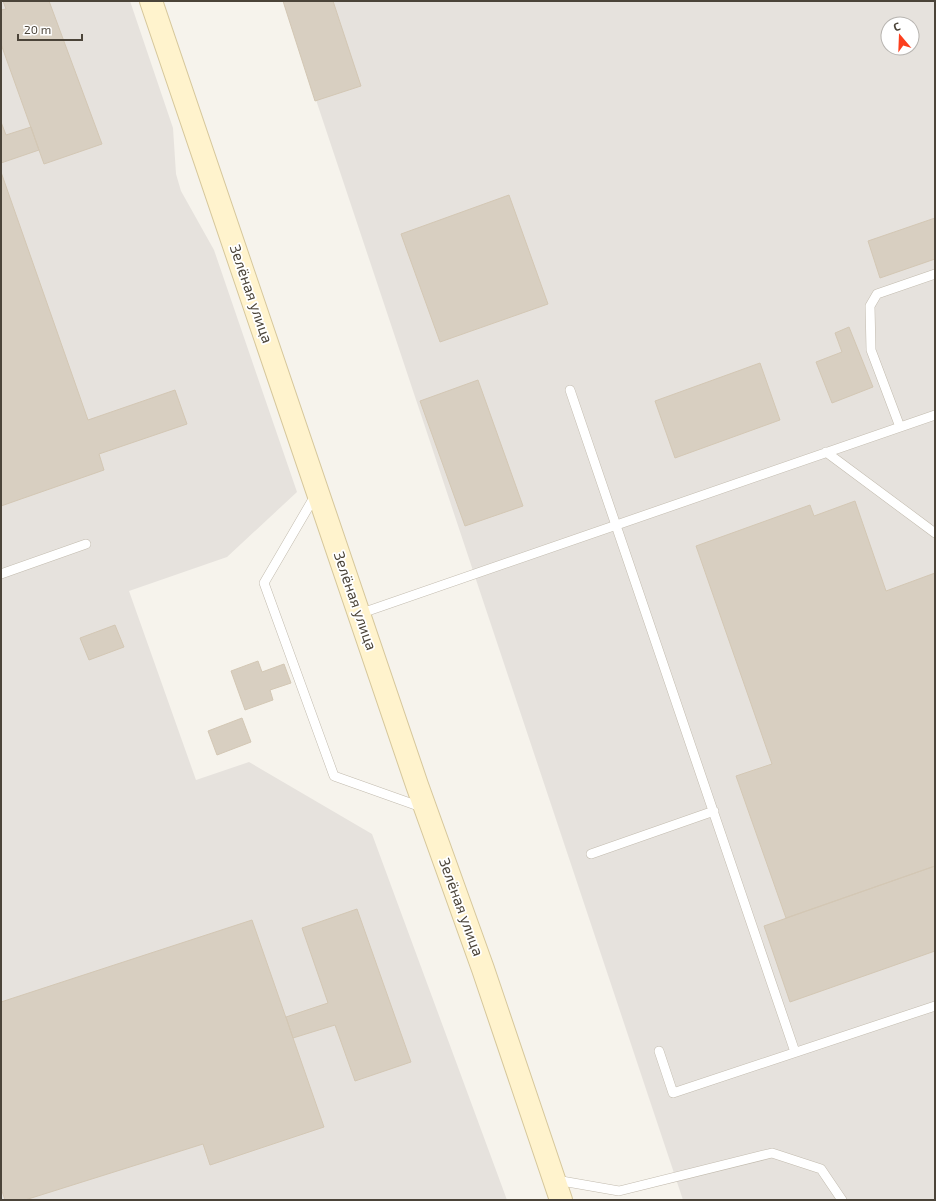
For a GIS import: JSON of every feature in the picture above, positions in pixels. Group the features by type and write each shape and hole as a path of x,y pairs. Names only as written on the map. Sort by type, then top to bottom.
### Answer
{"street":[{"name":"Зелёная улица","path":"151,1 425,808 480,962 558,1190"}],"lane":[{"path":"900,427 871,350 870,306 877,294 935,274"},
{"path":"570,390 795,1052"},
{"path":"359,614 935,415"},
{"path":"826,452 935,534"},
{"path":"318,491 264,583 334,776 425,808"},
{"path":"1,574 86,544"},
{"path":"591,854 714,811"},
{"path":"659,1052 673,1093 935,1006"},
{"path":"558,1190 619,1191 772,1153 821,1169 842,1200"}],"shaded area":[{"path":"1,1 130,1 173,128 176,174 181,191 214,250 297,492 227,557 129,591 196,780 249,762 372,834 507,1200 1,1200"},
{"path":"283,1 935,1 935,1200 683,1200"}],"building":[{"path":"3,1 49,1 102,144 44,164 1,44 1,10 6,9"},
{"path":"283,1 333,1 361,86 315,101"},
{"path":"1,122 6,135 31,127 39,150 1,163"},
{"path":"1,172 88,420 175,390 187,424 99,454 104,470 1,506"},
{"path":"509,195 548,304 440,342 401,234"},
{"path":"935,218 935,259 880,278 868,241"},
{"path":"849,327 873,387 832,403 816,362 842,352 835,333"},
{"path":"760,363 780,420 675,458 655,401"},
{"path":"478,380 523,506 465,526 420,401"},
{"path":"855,501 886,591 935,573 935,866 786,918 736,776 772,764 696,546 810,505 814,516"},
{"path":"115,625 124,647 89,660 80,638"},
{"path":"258,661 262,672 284,664 291,683 270,690 273,700 245,710 231,671"},
{"path":"242,718 251,742 217,755 208,731"},
{"path":"935,866 935,951 790,1002 764,926"},
{"path":"357,909 411,1062 355,1081 335,1025 293,1038 286,1017 328,1003 302,928"},
{"path":"252,920 324,1127 210,1165 203,1144 25,1200 5,1200 1,1188 1,1002"}]}
